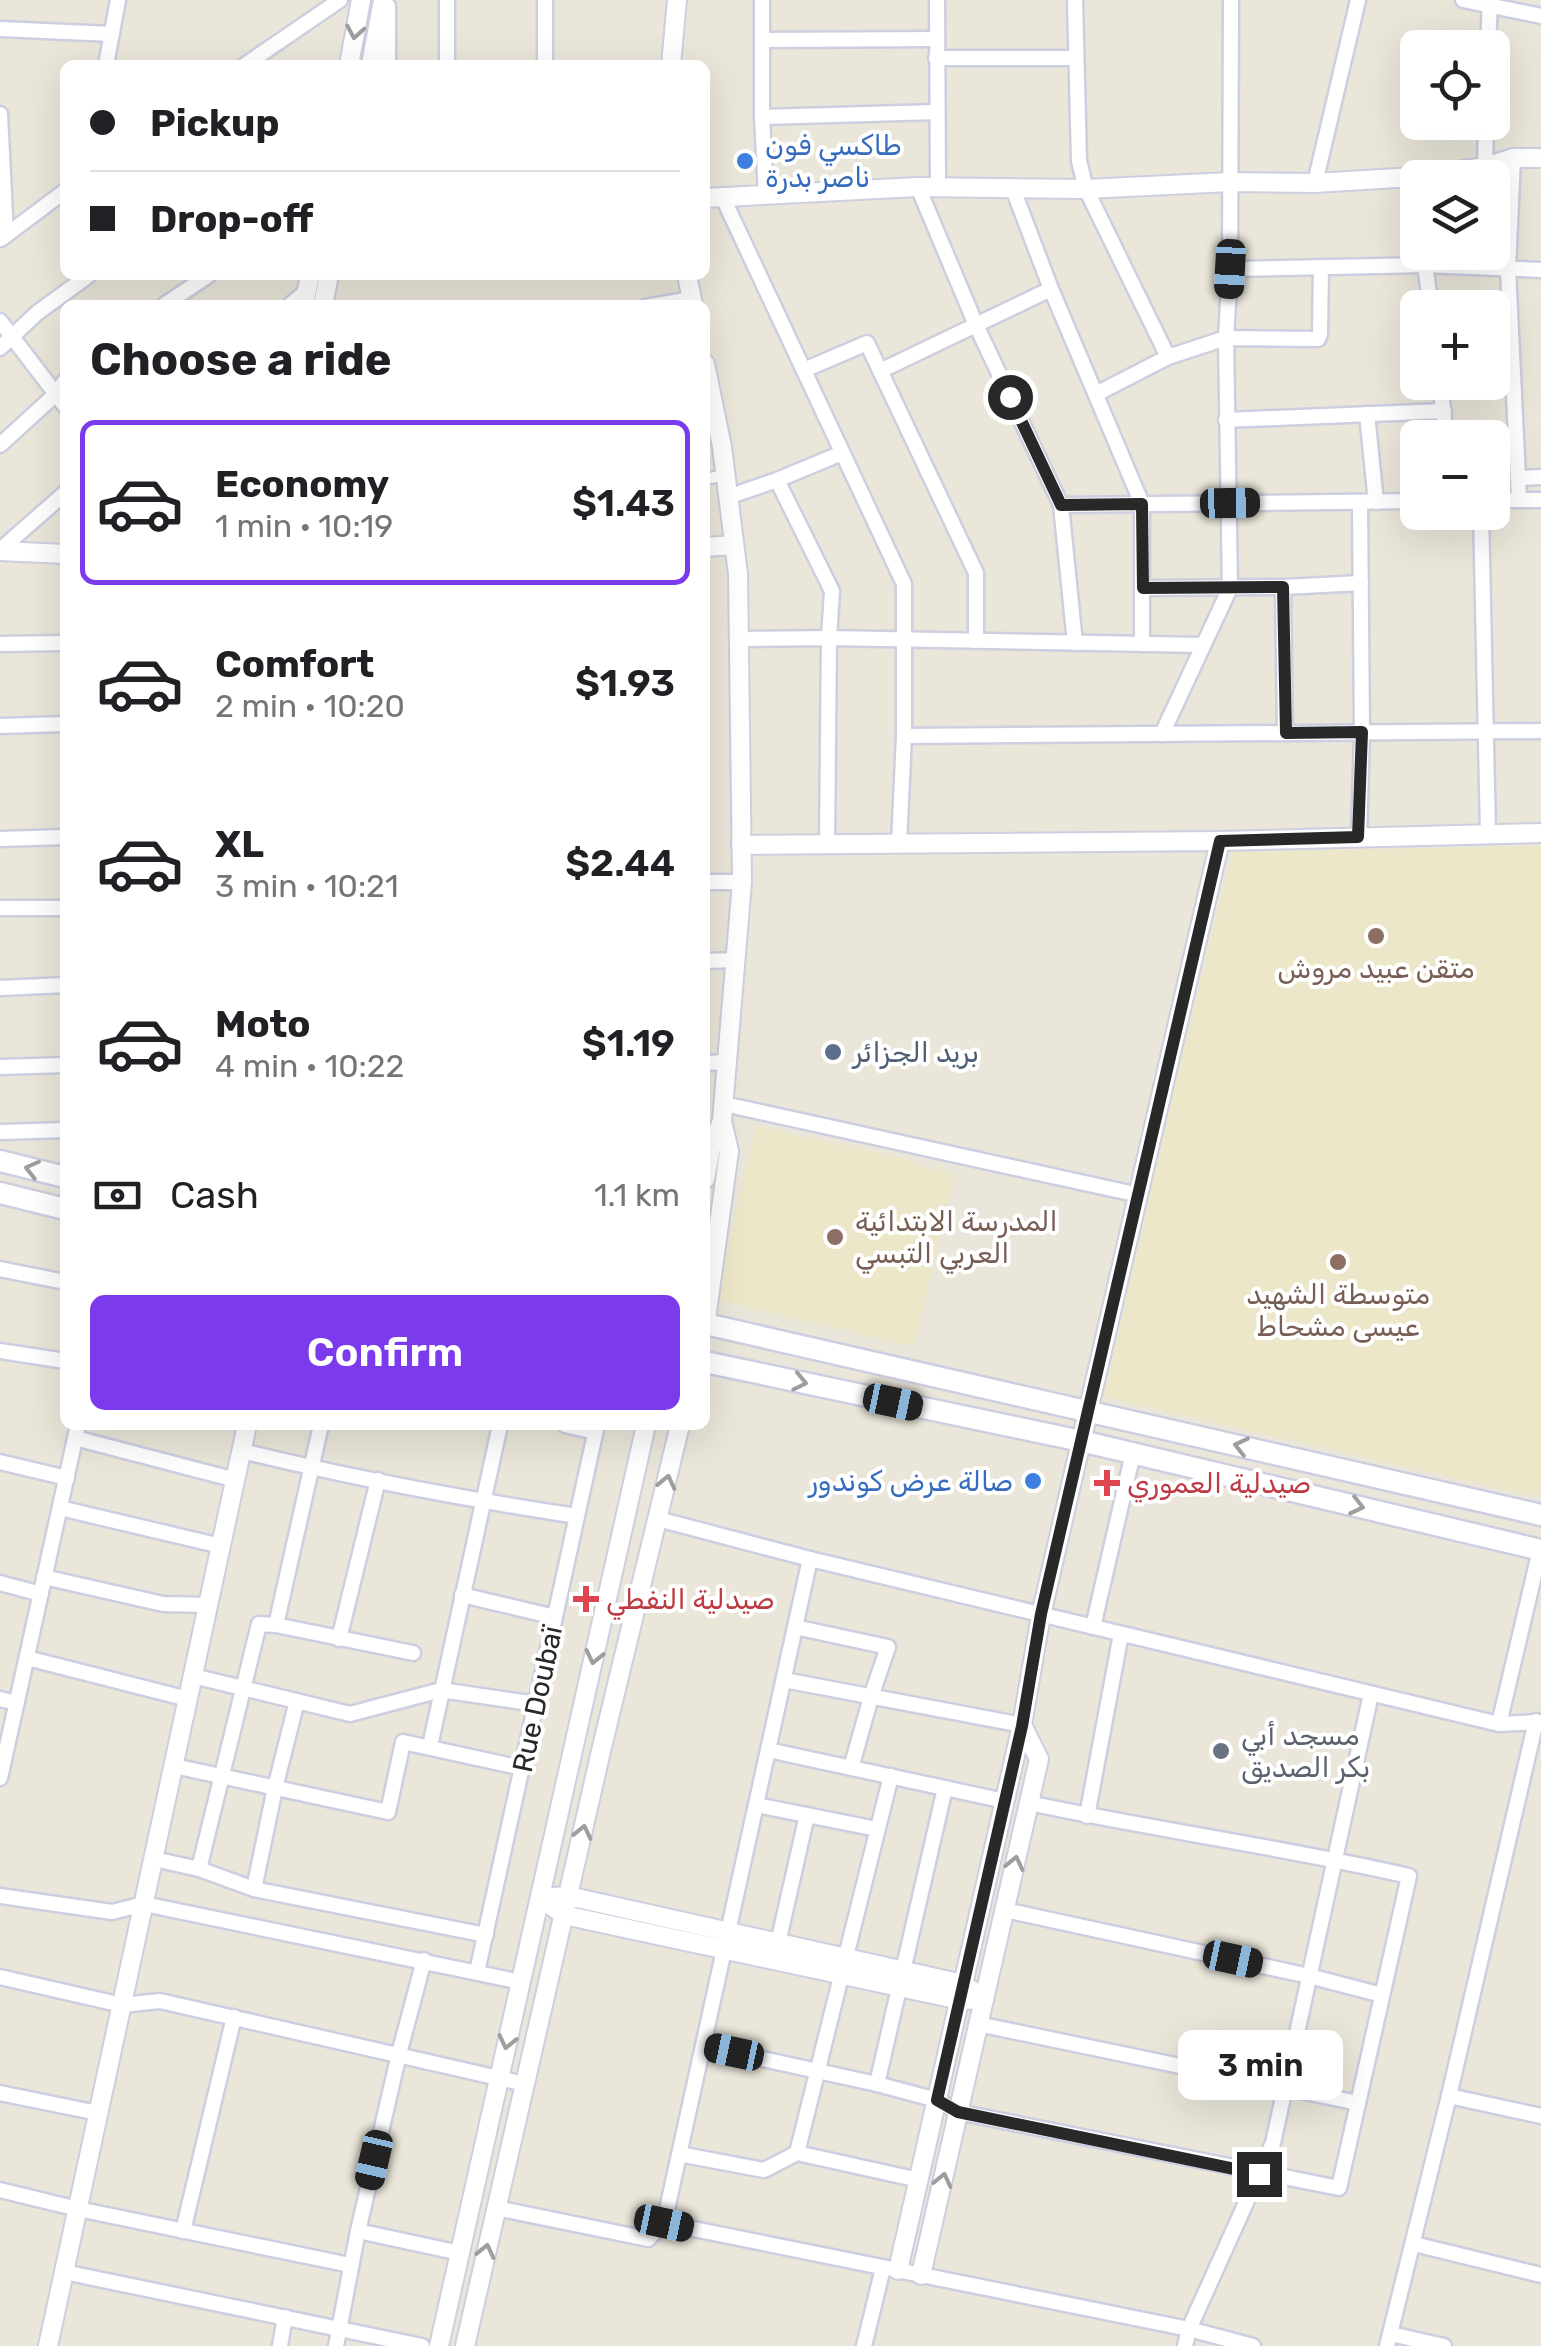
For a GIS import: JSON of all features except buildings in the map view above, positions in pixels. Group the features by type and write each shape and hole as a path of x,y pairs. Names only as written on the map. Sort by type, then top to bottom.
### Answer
{"main road":[{"path":"0,1162 60,1176"},
{"path":"0,1193 60,1208"},
{"path":"710,1322 1541,1515"},
{"path":"710,1360 1132,1453 1541,1550"}],"street":[{"path":"107,60 118,0"},
{"path":"252,60 340,0"},
{"path":"351,60 361,0"},
{"path":"372,60 386,0"},
{"path":"386,0 388,60"},
{"path":"447,0 447,60"},
{"path":"545,0 545,60"},
{"path":"671,60 677,0"},
{"path":"762,0 766,195"},
{"path":"937,0 938,187"},
{"path":"1075,0 1078,160 1086,189 1168,358"},
{"path":"1162,734 1230,588 1226,338 1231,0"},
{"path":"1315,183 1358,0"},
{"path":"1463,0 1541,16"},
{"path":"1489,30 1490,3"},
{"path":"0,29 112,34"},
{"path":"762,40 937,39"},
{"path":"936,58 1075,58"},
{"path":"762,117 937,112"},
{"path":"0,114 3,237"},
{"path":"1510,224 1513,158"},
{"path":"1507,160 1541,158"},
{"path":"899,844 904,584 804,370 714,198 918,186 1086,189 1400,178"},
{"path":"918,186 976,325 1061,505 1074,643"},
{"path":"1013,188 1142,504 1142,644"},
{"path":"3,237 60,195"},
{"path":"1230,269 1400,265"},
{"path":"1096,394 1168,358 1226,338 1318,339 1321,267"},
{"path":"1510,268 1541,270"},
{"path":"1508,270 1520,500"},
{"path":"0,348 81,280"},
{"path":"172,300 202,280"},
{"path":"880,371 1051,289"},
{"path":"0,321 60,392"},
{"path":"804,370 867,342 976,573 976,641"},
{"path":"710,390 726,475 738,574 742,882 723,1112 729,1151 710,1298"},
{"path":"0,444 60,396"},
{"path":"1443,400 1445,420"},
{"path":"1226,420 1444,410"},
{"path":"1358,837 1367,414"},
{"path":"728,497 842,452"},
{"path":"710,478 726,475"},
{"path":"1519,478 1541,477"},
{"path":"777,480 832,591 828,844"},
{"path":"0,550 60,497"},
{"path":"1510,500 1541,500"},
{"path":"1061,505 1400,501"},
{"path":"1481,530 1488,834"},
{"path":"710,547 734,545"},
{"path":"0,550 60,554"},
{"path":"1143,588 1361,584"},
{"path":"1283,587 1286,733"},
{"path":"738,639 1202,645"},
{"path":"0,644 60,643"},
{"path":"0,726 60,724"},
{"path":"904,736 1541,731"},
{"path":"741,845 1220,841 1541,833"},
{"path":"0,839 60,837"},
{"path":"864,2346 919,2180 1022,1726 1041,1614 1220,841"},
{"path":"710,882 742,882"},
{"path":"0,908 60,908"},
{"path":"710,960 736,960"},
{"path":"0,988 60,986"},
{"path":"710,1063 727,1062"},
{"path":"0,1067 60,1065"},
{"path":"723,1112 1139,1196"},
{"path":"710,1152 723,1112"},
{"path":"0,1132 60,1130"},
{"path":"0,1269 60,1281"},
{"path":"1,1356 60,1361"},
{"path":"48,2346 247,1430"},
{"path":"276,1625 320,1430"},
{"path":"430,1746 499,1430"},
{"name":"Rue Doubaï","path":"478,1972 596,1430"},
{"path":"439,2346 645,1430"},
{"path":"464,2346 679,1430"},
{"path":"0,1778 77,1432 236,1480"},
{"path":"242,1451 483,1502 577,1516"},
{"path":"1093,1627 1132,1453"},
{"path":"0,1462 66,1478"},
{"path":"340,1638 378,1480"},
{"path":"60,1508 221,1546"},
{"path":"658,1519 1499,1724 1539,1722 1389,2340 1444,2346"},
{"path":"1499,1724 1541,1550"},
{"path":"496,2208 648,2239 664,2223 810,1559"},
{"path":"44,1578 163,1604 209,1605"},
{"path":"0,1583 41,1594"},
{"path":"462,1596 555,1616"},
{"path":"200,1870 260,1624 413,1653"},
{"path":"795,1627 888,1647 851,1768"},
{"path":"1087,1816 1122,1634"},
{"path":"27,1658 188,1699"},
{"path":"193,1676 350,1714 442,1690 536,1704"},
{"path":"784,1680 1022,1726"},
{"path":"1185,2346 1188,2329 1273,2142 1371,1694"},
{"path":"0,1700 16,1703"},
{"path":"254,1888 297,1701"},
{"path":"921,2275 1039,1760 1022,1726"},
{"path":"174,1766 388,1812 402,1742 522,1768"},
{"path":"768,1750 1005,1801"},
{"path":"797,2153 891,1776"},
{"path":"877,2084 945,1788"},
{"path":"703,2046 877,2084 937,2100 958,2112 1338,2188 1410,1876 1029,1804"},
{"path":"756,1805 877,1829"},
{"path":"778,1943 807,1815"},
{"path":"154,1858 254,1888 486,1934"},
{"path":"0,1896 112,1912 144,1904 521,1982"},
{"path":"540,1898 984,1999"},
{"path":"1004,1910 1382,1995"},
{"path":"726,1942 778,1943 842,1966"},
{"path":"336,2346 350,2265 424,1960"},
{"path":"0,1977 122,2004 160,2001 525,2084"},
{"path":"183,2231 234,2018"},
{"path":"978,2024 1358,2103"},
{"path":"0,2093 98,2113"},
{"path":"1450,2096 1541,2116"},
{"path":"679,2154 764,2170 797,2153 919,2180"},
{"path":"0,2190 78,2210 350,2265"},
{"path":"664,2223 1188,2329 1253,2346"},
{"path":"358,2232 460,2253"},
{"path":"1414,2244 1541,2275"},
{"path":"64,2272 422,2346"},
{"path":"280,2346 286,2317"}],"shaded area":[{"name":"متوسطة الشهيد عيسى مشحاط","path":"1541,846 1541,1484 1537,1497 1104,1397 1233,852"},
{"name":"المدرسة الابتدائية العربي التبسي","path":"756,1126 914,1161 922,1168 955,1174 914,1347 716,1299"}],"place":[{"name":"طاكسي فون ناصر بدرة","path":"745,161"},
{"name":"متقن عبيد مروش","path":"1376,936"},
{"name":"بريد الجزائر","path":"833,1052"},
{"name":"المدرسة الابتدائية العربي التبسي","path":"835,1237"},
{"name":"متوسطة الشهيد عيسى مشحاط","path":"1338,1262"},
{"name":"صالة عرض كوندور","path":"1033,1481"},
{"name":"صيدلية العموري","path":"1107,1483"},
{"name":"صيدلية النفطي","path":"586,1599"},
{"name":"مسجد أبي بكر الصديق","path":"1221,1751"}],"route":[{"path":"1010,397 1061,505 1142,504 1143,588 1283,587 1286,733 1362,732 1358,837 1220,841 1041,1614 1022,1726 937,2100 958,2112 1259,2174"}]}
